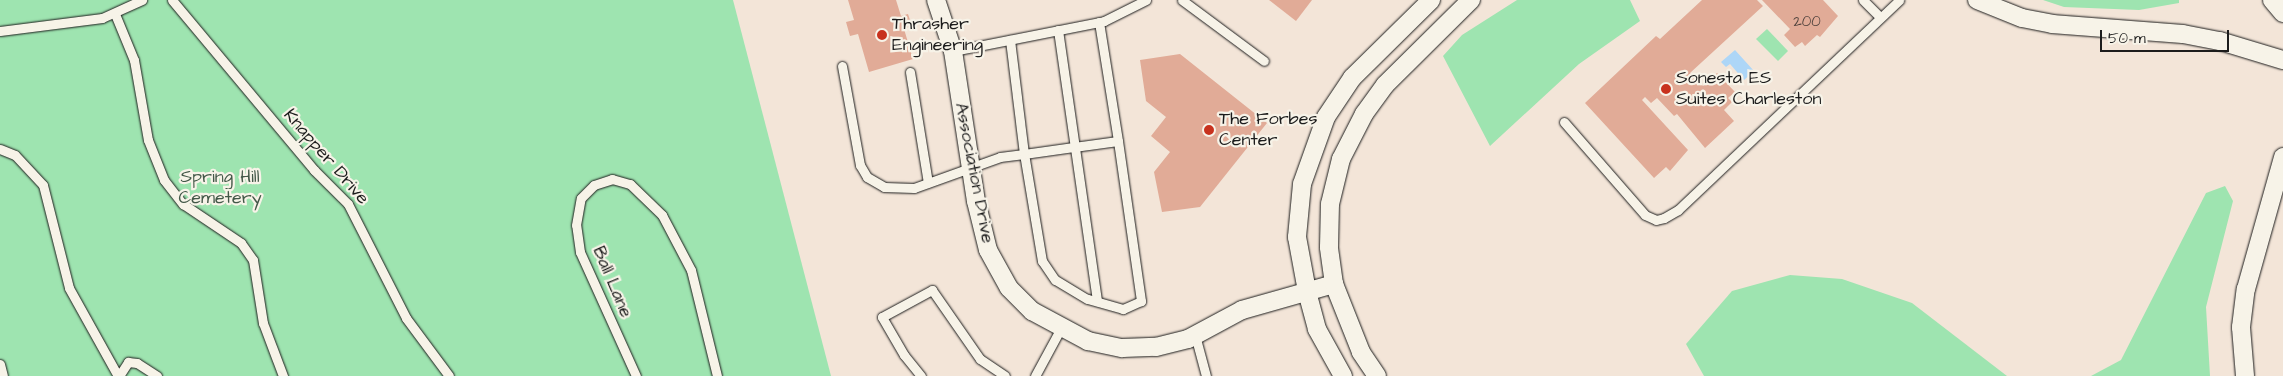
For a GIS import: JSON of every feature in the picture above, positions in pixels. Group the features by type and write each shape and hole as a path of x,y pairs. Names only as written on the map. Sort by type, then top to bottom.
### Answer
{"street":[{"name":"Association Drive","path":"936,0 952,51 971,169 988,250 1009,288 1032,311 1060,328 1088,341 1122,348 1156,347 1195,335 1242,310 1334,284"},
{"path":"1344,376 1317,329 1307,292 1297,237 1302,184 1326,117 1352,78 1430,0"},
{"path":"1377,376 1361,352 1334,284 1329,247 1330,204 1341,160 1364,114 1385,85 1471,0"},
{"path":"1977,0 2022,18 2052,24 2183,34 2220,41 2283,60"},
{"path":"2245,376 2241,327 2246,289 2282,168"}],"lane":[{"path":"0,31 102,18 115,14 142,0"},
{"name":"Knapper Drive","path":"172,0 314,170 348,204 406,318 449,376"},
{"path":"952,51 1099,22 1127,13 1146,0"},
{"path":"1182,0 1264,61"},
{"path":"1863,0 1880,17"},
{"path":"1564,122 1645,215 1656,220 1664,218 1678,210 1899,0"},
{"path":"115,14 134,60 148,140 164,180 183,204 241,243 253,260 263,323 283,376"},
{"path":"1010,40 1024,154 1042,261 1055,280 1097,302 1123,309 1141,301 1099,22"},
{"path":"1058,30 1097,302"},
{"path":"842,66 860,165 867,177 884,186 899,188 928,183 1000,157 1118,141"},
{"path":"910,72 928,183"},
{"path":"0,149 15,155 43,185 70,288 118,376 128,362 137,363 157,376"},
{"name":"Ball Lane","path":"636,376 580,252 576,225 581,198 594,184 612,179 630,184 662,215 691,270 716,376"},
{"path":"921,376 904,355 882,316 932,290 980,359 1005,376"},
{"path":"1035,376 1060,328"},
{"path":"1195,335 1206,376"},
{"path":"0,364 3,376"}],"green space":[{"name":"Spring Hill Cemetery","path":"0,0 733,0 831,376 0,376"},
{"path":"1517,0 1630,0 1640,21 1579,64 1490,146 1443,56 1462,35"},
{"path":"2043,0 2179,0 2179,3 2139,10 2064,7"},
{"path":"1767,29 1788,51 1778,61 1756,39"},
{"path":"2225,186 2233,201 2206,307 2210,376 2091,376 2121,360 2206,193"},
{"path":"1790,275 1842,279 1912,303 2007,376 1704,376 1686,344 1732,291"}],"water":[{"path":"1735,50 1754,71 1744,80 1730,64 1726,67 1721,62"}],"building":[{"name":"Thrasher Engineering","path":"848,0 896,0 901,16 908,14 912,26 904,29 913,59 869,72 858,34 850,36 846,22 854,20"},
{"path":"1269,0 1312,0 1296,21"},
{"name":"Sonesta ES Suites Charleston","path":"1702,0 1757,0 1763,6 1690,73 1703,86 1717,73 1735,92 1728,98 1732,102 1724,110 1734,121 1705,148 1677,114 1674,116 1657,98 1651,103 1645,97 1642,100 1688,150 1670,171 1666,167 1654,178 1585,103 1656,36 1660,39"},
{"name":"Sonesta ES Suites Charleston","path":"1762,0 1823,0 1838,16 1820,37 1817,35 1805,46 1802,42 1795,47 1784,35 1790,29"},
{"name":"The Forbes Center","path":"1180,54 1267,123 1200,207 1162,212 1154,172 1170,152 1151,136 1166,117 1146,101 1140,60"}],"place":[{"name":"Thrasher Engineering","path":"882,35"},
{"name":"Sonesta ES Suites Charleston","path":"1666,89"},
{"name":"The Forbes Center","path":"1209,130"}]}
